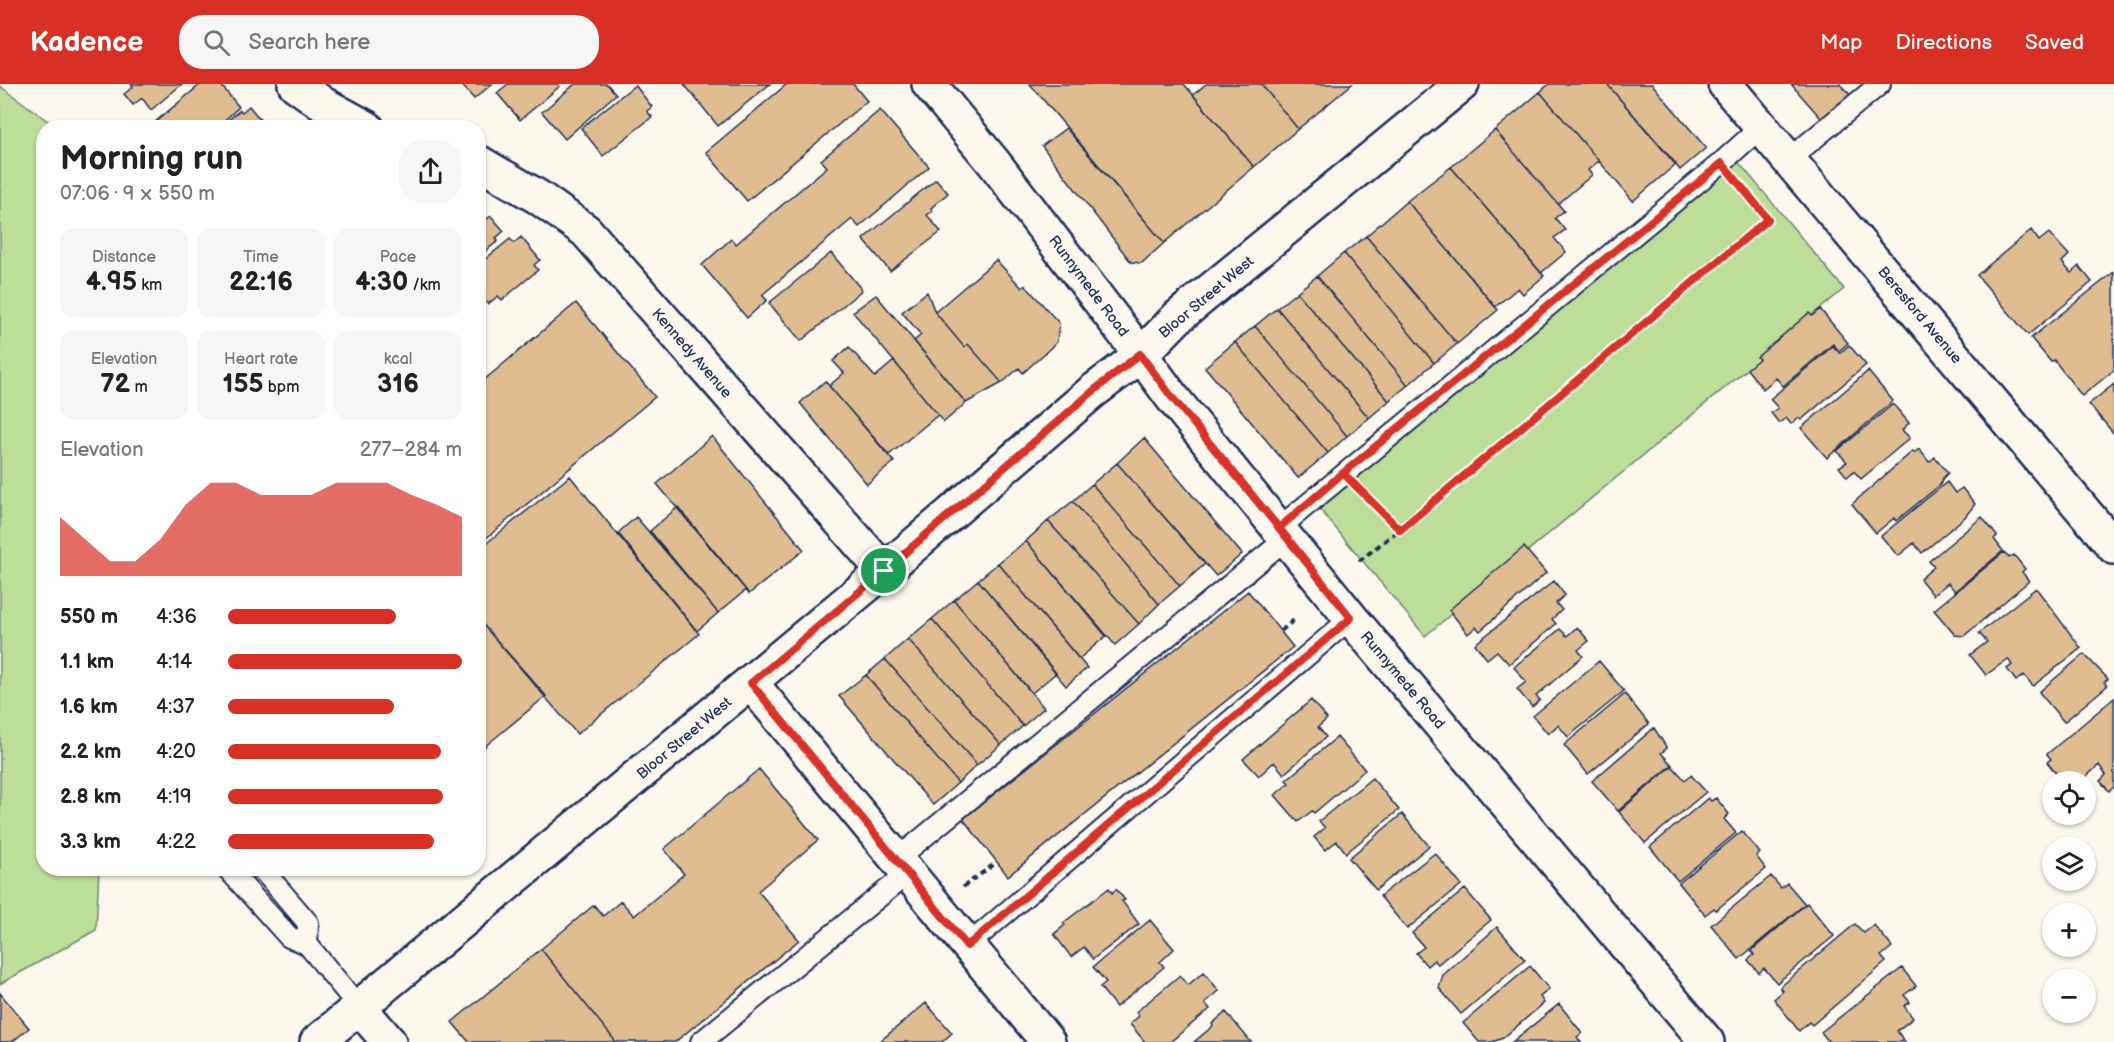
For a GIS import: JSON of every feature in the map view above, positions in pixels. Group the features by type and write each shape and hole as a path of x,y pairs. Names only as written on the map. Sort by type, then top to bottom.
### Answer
{"street":[{"path":"295,84 323,104 353,120"},
{"name":"Runnymede Road","path":"929,84 995,164 1171,396 1351,618 1707,1042"},
{"name":"Bloor Street West","path":"317,1042 751,683 1092,392 1140,354 1178,317 1462,84"},
{"name":"Beresford Avenue","path":"1725,84 2114,547"},
{"name":"Kennedy Avenue","path":"486,167 538,197 586,231 884,571"},
{"path":"751,683 1048,1042"},
{"path":"358,1006 389,1042"}],"lane":[{"path":"1788,160 1880,84"},
{"path":"701,1042 1283,533 1343,473 1722,163 1761,127"},
{"path":"967,946 1351,618"},
{"path":"234,876 289,937 307,944 358,1006"},
{"path":"268,876 308,923 307,944"}],"path":[{"path":"1359,561 1400,530 1768,219 1722,163"},
{"path":"1343,473 1400,530"},
{"path":"1281,631 1296,618"}],"green space":[{"path":"0,86 46,120 36,120 36,876 99,876 96,930 0,984"},
{"path":"1736,159 1844,289 1425,636 1318,507"}],"building":[{"path":"131,84 182,84 151,110 142,98 133,105 124,94 133,87"},
{"path":"201,84 220,84 239,107 225,120 158,120"},
{"path":"461,84 492,84 474,99"},
{"path":"508,84 558,84 560,86 520,120 497,93"},
{"path":"575,84 607,84 616,94 565,139 542,112"},
{"path":"684,84 770,84 718,126"},
{"path":"787,84 853,84 867,101 747,201 706,152"},
{"path":"1030,84 1184,84 1254,167 1164,243"},
{"path":"1206,84 1261,84 1298,129 1254,167 1193,95"},
{"path":"1261,84 1352,84 1298,129"},
{"path":"1549,84 1607,84 1676,164 1633,201 1540,92"},
{"path":"1607,84 1652,84 1706,148 1680,170"},
{"path":"1791,84 1840,84 1854,99 1826,124"},
{"path":"635,85 652,107 647,111 652,117 603,156 581,128"},
{"path":"1540,92 1599,161 1588,170 1592,175 1558,204 1495,130"},
{"path":"249,106 260,120 228,120 240,110 242,112"},
{"path":"880,110 929,167 859,227 852,219 762,295 767,300 747,318 702,265 731,239 736,244 827,167 821,160"},
{"path":"1066,128 1164,243 1142,263 1131,262 1042,146"},
{"path":"1495,130 1564,211 1555,218 1565,230 1554,238 1566,252 1541,273 1451,167"},
{"path":"1451,167 1544,276 1523,294 1518,288 1495,307 1407,201"},
{"path":"936,179 948,193 931,208 933,211 927,215 941,232 890,271 863,239"},
{"path":"1407,201 1498,310 1457,344 1366,236"},
{"path":"491,216 504,231 496,238 498,241 486,251 486,220"},
{"path":"2031,230 2039,241 2049,233 2069,255 2062,262 2071,273 2079,266 2092,282 2028,335 1977,275"},
{"path":"1366,236 1457,344 1434,363 1344,253"},
{"path":"521,237 540,260 534,265 538,270 502,300 498,296 488,304 486,302 486,258 510,239 514,243"},
{"path":"831,253 862,290 801,341 769,303"},
{"path":"1344,253 1434,363 1408,385 1317,276"},
{"path":"996,260 1022,288 1025,285 1059,323 1057,342 1023,373 1019,368 1002,383 968,344 964,347 935,312"},
{"path":"2114,272 2114,370 2082,396 2054,360 2051,362 2031,338"},
{"path":"1317,276 1408,385 1389,401 1297,292"},
{"path":"927,292 935,312 964,347 968,344 1002,383 966,403 914,341 921,335 902,312"},
{"path":"1297,292 1389,401 1369,418 1277,308"},
{"path":"876,295 966,403 944,422 853,312"},
{"path":"576,303 655,397 486,538 486,378"},
{"path":"1277,308 1369,418 1347,436 1255,326"},
{"path":"1820,309 1848,343 1839,351 1833,344 1783,386 1776,378 1763,389 1747,369 1759,359 1757,357 1809,313 1812,316"},
{"path":"1255,326 1347,436 1328,453 1235,342"},
{"path":"1235,342 1328,453 1298,478 1205,367"},
{"path":"1849,345 1866,365 1801,420 1798,418 1791,424 1786,418 1779,423 1771,413 1778,408 1770,399 1833,346 1840,353"},
{"path":"849,347 875,377 894,361 938,415 889,455 829,386 844,373 833,361"},
{"path":"1868,371 1893,401 1827,458 1801,428"},
{"path":"825,381 894,462 867,484 800,403"},
{"path":"2114,384 2114,434 2089,404"},
{"path":"1893,404 1909,423 1902,430 1910,438 1861,479 1854,471 1847,477 1839,467 1847,462 1837,451"},
{"path":"712,436 804,550 749,594 657,484"},
{"path":"1144,438 1242,554 1216,576 1117,463"},
{"path":"1919,449 1929,462 1935,457 1948,473 1940,485 1896,521 1894,518 1876,533 1852,504 1913,451 1914,453"},
{"path":"1117,463 1205,564 1180,586 1092,484"},
{"path":"570,476 699,634 577,734 486,628 486,544"},
{"path":"1947,482 1955,493 1962,488 1975,504 1965,517 1922,553 1914,543 1898,556 1881,536"},
{"path":"1092,484 1180,586 1159,604 1073,501"},
{"path":"1073,501 1159,604 1139,624 1048,521"},
{"path":"678,507 746,590 718,613 650,531"},
{"path":"636,517 718,613 697,631 618,533"},
{"path":"1982,517 1997,536 1994,539 2003,551 1955,591 1948,583 1933,595 1920,579 1934,567 1929,561"},
{"path":"1048,521 1139,624 1115,645 1026,541"},
{"path":"1026,541 1106,636 1079,659 998,563"},
{"path":"1524,547 1546,573 1480,631 1476,627 1468,634 1449,610"},
{"path":"2004,552 2009,558 2014,555 2025,569 2022,572 2029,581 1964,636 1955,635 1934,610"},
{"path":"998,563 1087,668 1066,686 978,580"},
{"path":"978,580 1056,673 1032,693 954,600"},
{"path":"1554,581 1565,595 1556,603 1562,610 1552,619 1556,624 1509,664 1497,651 1487,659 1475,644"},
{"path":"2036,588 2081,648 2033,686 2024,675 2016,681 2007,669 2012,665 2008,659 1986,675 1970,655 1987,642 1979,633"},
{"path":"1248,591 1293,647 1008,876 963,819"},
{"path":"954,600 1044,708 1023,726 932,619"},
{"path":"932,619 1023,726 1001,745 908,639"},
{"path":"1577,627 1589,641 1578,650 1583,656 1536,696 1540,700 1532,707 1517,689 1526,682 1514,667 1560,629 1567,636"},
{"path":"486,628 546,696 486,745"},
{"path":"908,639 1001,745 977,765 885,659"},
{"path":"2084,654 2108,679 2104,682 2107,686 2064,722 2039,692"},
{"path":"885,659 977,765 958,783 866,675"},
{"path":"1599,661 1624,691 1568,737 1558,725 1548,734 1533,716"},
{"path":"866,675 958,783 933,805 839,696"},
{"path":"1625,694 1649,724 1588,774 1564,745"},
{"path":"2114,698 2114,787 2109,791 2100,781 2106,775 2099,765 2092,771 2054,771 2047,762 2051,759 2047,754"},
{"path":"1311,700 1327,719 1318,727 1326,737 1284,774 1274,762 1259,776 1243,759"},
{"path":"1654,728 1667,748 1661,753 1672,765 1618,811 1592,781"},
{"path":"1337,737 1365,770 1314,813 1312,811 1298,822 1275,795 1289,783 1286,780"},
{"path":"1672,766 1685,780 1691,775 1706,792 1645,843 1619,812"},
{"path":"759,769 818,840 758,891 799,940 675,1042 616,1042 541,949 594,905 603,916 621,901 634,916 684,874 664,849"},
{"path":"1372,778 1399,810 1346,853 1337,841 1325,850 1314,837 1325,828 1319,821"},
{"path":"1708,798 1711,801 1716,798 1729,814 1724,819 1736,833 1678,881 1650,847"},
{"path":"1402,814 1429,846 1376,890 1349,858"},
{"path":"1742,831 1760,853 1756,856 1766,869 1716,910 1714,908 1705,915 1679,883"},
{"path":"1435,853 1461,885 1407,929 1380,896"},
{"path":"1771,876 1781,888 1787,883 1805,904 1739,959 1711,925"},
{"path":"1109,888 1112,893 1116,889 1139,924 1093,959 1084,947 1071,957 1054,934 1065,925 1063,923"},
{"path":"1465,889 1491,920 1438,964 1434,960 1427,966 1416,953 1424,947 1412,933"},
{"path":"1807,903 1834,936 1777,983 1764,968 1759,973 1748,960 1754,955 1751,951"},
{"path":"1150,920 1174,949 1160,962 1164,967 1116,1007 1100,987 1106,982 1093,967"},
{"path":"1855,924 1864,933 1874,925 1892,947 1881,956 1886,962 1812,1025 1809,1022 1799,1031 1774,999 1783,991 1780,987"},
{"path":"1497,927 1525,960 1461,1014 1439,988 1443,975"},
{"path":"541,949 616,1042 469,1042 452,1022"},
{"path":"1530,966 1549,989 1540,997 1544,1003 1503,1038 1492,1042 1479,1042 1463,1023"},
{"path":"1902,968 1916,986 1904,995 1910,1002 1904,1006 1913,1018 1897,1031 1905,1042 1829,1042 1821,1032"},
{"path":"1204,972 1219,991 1205,1003 1210,1009 1170,1042 1145,1042 1130,1024 1139,1016 1136,1012 1180,975 1188,985"},
{"path":"0,993 29,1028 12,1042 0,1042"},
{"path":"926,1003 952,1033 942,1042 879,1042"},
{"path":"1559,1004 1582,1033 1577,1037 1581,1042 1512,1042"},
{"path":"1226,1012 1251,1042 1194,1042 1213,1026 1212,1024"}],"route":[{"path":"884,571 751,683 967,946 1351,618 1279,528 1343,473 1400,530 1768,219 1722,163 1343,473 1310,501 1279,528 1171,396 1140,354 1092,392 884,571"}]}
